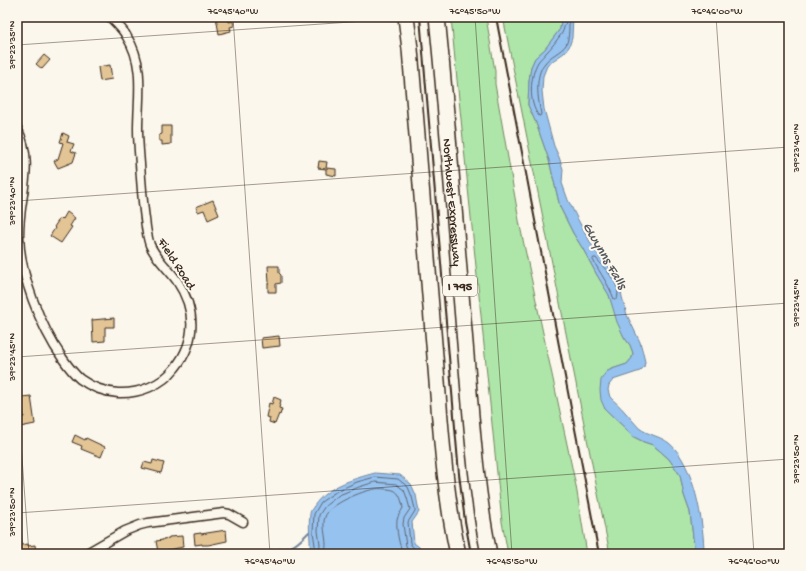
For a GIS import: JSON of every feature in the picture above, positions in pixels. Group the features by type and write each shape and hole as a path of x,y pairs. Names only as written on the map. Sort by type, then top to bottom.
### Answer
{"highway":[{"name":"I 795","path":"406,17 446,476 452,523 458,554"},
{"name":"Northwest Expressway","path":"437,17 476,471 482,518 489,554"}],"street":[{"name":"Field Road","path":"17,128 21,135 26,155 26,168 19,219 20,251 34,303 42,323 57,351 71,371 79,378 96,388 124,393 155,385 174,370 185,354 190,337 190,306 177,280 156,256 150,245 144,217 139,148 139,68 135,52 127,35 110,17"},
{"path":"85,554 132,528 148,523 224,513 243,522"}],"green space":[{"path":"451,17 486,17 495,71 495,84 520,226 576,486 587,554 508,554 502,522"},
{"path":"503,17 560,17 560,29 545,49 535,58 531,67 528,105 549,160 560,207 573,233 609,295 624,337 630,345 633,353 632,358 627,364 606,372 605,409 632,436 653,445 660,451 669,459 680,475 684,495 690,512 695,554 610,554"}],"water":[{"name":"Gwynns Falls","path":"560,17 573,17 572,38 569,47 564,53 547,66 543,76 542,91 544,109 554,146 563,169 562,183 568,200 594,249 615,274 620,284 627,315 640,342 645,362 644,367 640,371 613,380 609,385 608,390 610,397 639,428 669,443 678,452 685,464 696,494 704,541 704,554 695,554 690,512 684,495 680,475 669,459 653,445 632,436 605,409 601,400 601,380 606,372 627,364 632,358 633,353 617,322 609,295 573,233 560,207 549,160 528,105 531,67 535,58 545,49 560,29"},
{"path":"375,473 400,475 411,484 416,495 419,512 412,522 414,543 424,551 424,554 310,554 310,513 319,499 333,488 341,484"}],"building":[{"path":"216,17 228,17 229,22 233,21 234,26 230,27 231,31 219,34"},
{"path":"44,55 50,60 42,69 36,64"},
{"path":"110,65 112,79 100,81 98,67"},
{"path":"162,126 171,126 171,144 162,145 162,141 159,141 159,135 162,134"},
{"path":"63,133 69,136 67,142 74,144 71,151 76,153 73,162 58,168 54,161 58,159 63,143 60,142"},
{"path":"319,161 327,162 326,168 336,169 336,176 326,174 326,169 318,168"},
{"path":"213,200 219,215 208,220 204,210 198,212 196,207"},
{"path":"67,212 75,218 70,226 72,227 61,243 50,236 60,218 63,219"},
{"path":"268,266 279,266 281,283 276,284 276,292 268,292"},
{"path":"114,318 114,327 105,327 105,341 93,342 92,320"},
{"path":"279,336 280,346 262,348 261,338"},
{"path":"31,396 35,424 20,427 19,418 24,417 22,406 18,407 17,397"},
{"path":"274,397 281,400 279,408 282,409 275,424 269,422 270,418 266,417 269,403 272,404"},
{"path":"75,435 85,440 86,438 105,447 101,457 81,449 82,446 72,442"},
{"path":"153,460 164,463 161,473 142,468 144,462 152,464"},
{"path":"226,530 227,541 208,545 195,545 194,534"},
{"path":"21,534 22,545 35,545 36,554 17,554 17,535"},
{"path":"182,536 183,547 158,552 156,541 169,537"}],"waterway":[{"path":"272,554 279,550 294,546 309,532"}],"railway":[{"path":"420,17 459,474 471,554"},
{"path":"496,17 599,554"}]}
